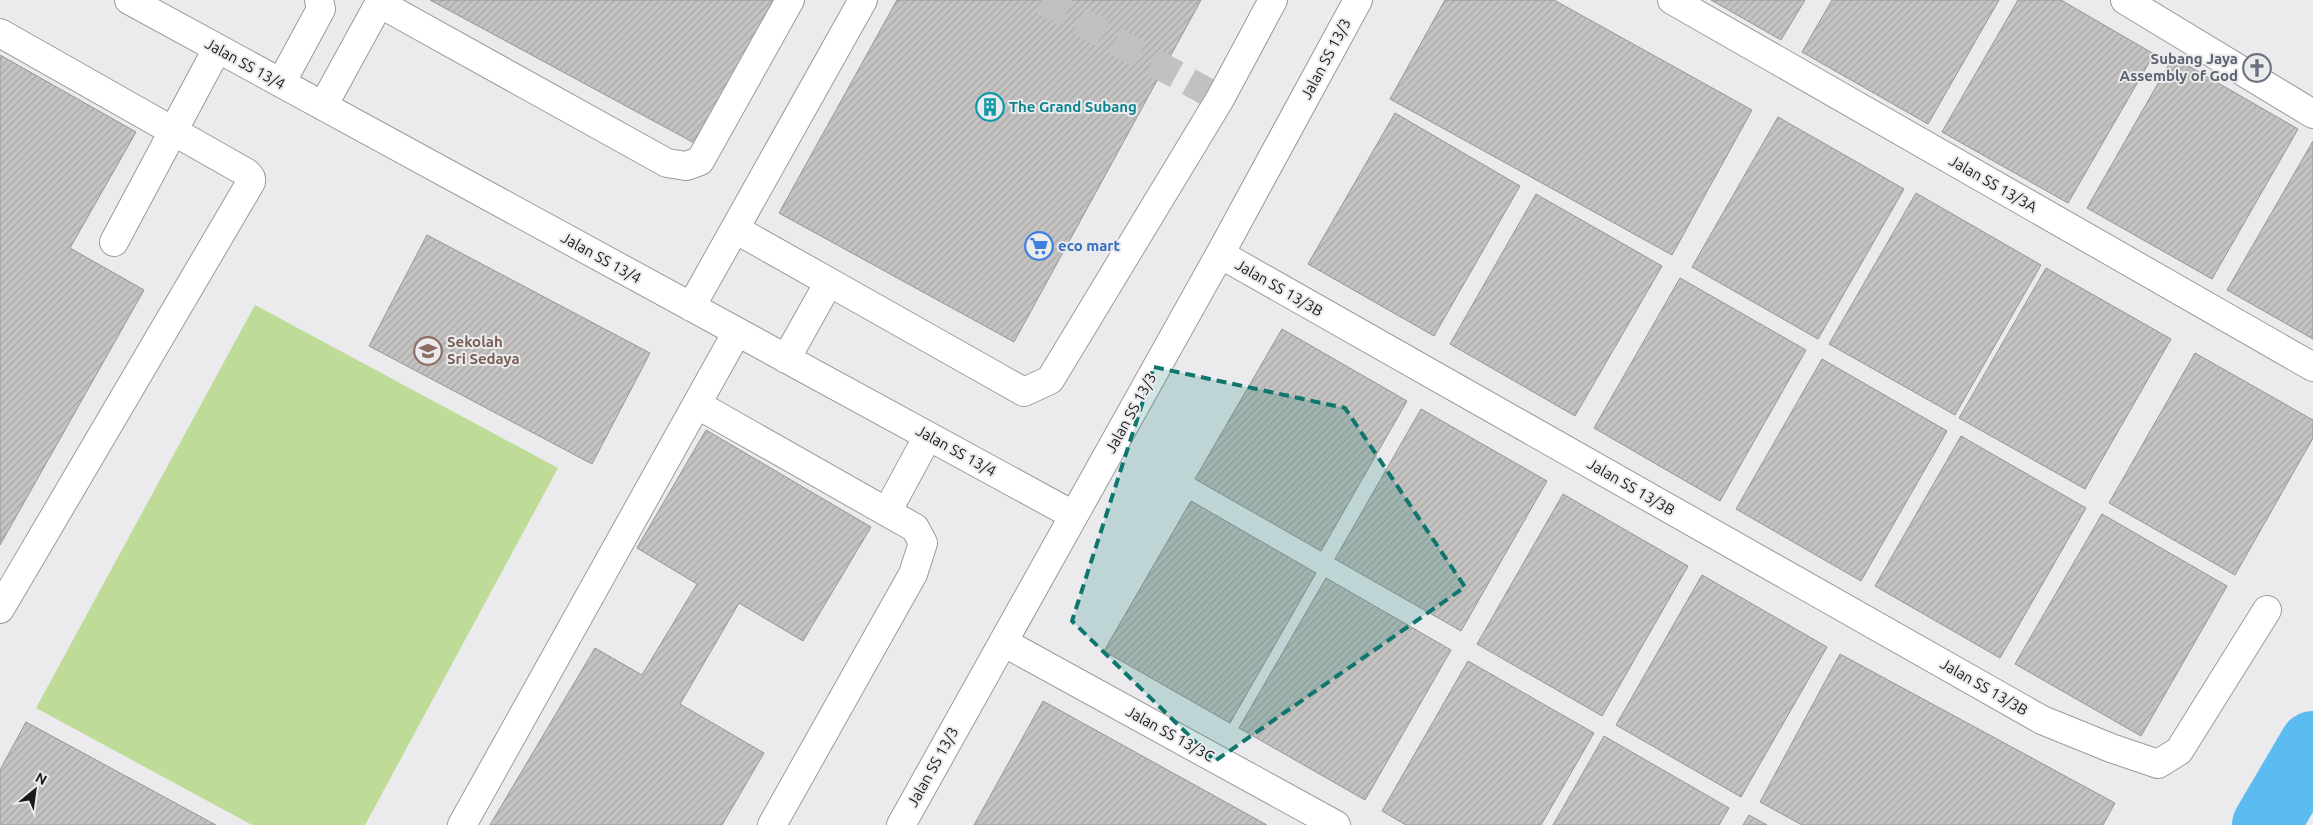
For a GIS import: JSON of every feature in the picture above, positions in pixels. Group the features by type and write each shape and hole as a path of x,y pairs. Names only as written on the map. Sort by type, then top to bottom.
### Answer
{"street":[{"name":"Jalan SS 13/4","path":"129,0 1073,515"},
{"path":"281,83 320,9 319,0"},
{"path":"323,106 380,1 667,163 686,166 700,161 790,0"},
{"path":"691,307 863,0"},
{"path":"734,229 1024,392 1050,380 1220,99 1273,0"},
{"name":"Jalan SS 13/3","path":"900,825 1220,254 1358,0"},
{"name":"Jalan SS 13/3A","path":"1672,0 2313,367"},
{"path":"2125,0 2313,114"},
{"path":"0,33 175,130 248,173 251,178 251,182 0,609"},
{"path":"114,242 218,48"},
{"name":"Jalan SS 13/3B","path":"1220,254 2042,720 2111,748 2158,764 2179,751 2267,610"},
{"path":"786,359 830,282"},
{"path":"462,825 737,332"},
{"path":"698,404 915,528 923,543 913,574 772,825"},
{"path":"887,512 928,436"},
{"name":"Jalan SS 13/3C","path":"1003,642 1336,825"}],"highlighted area":[{"path":"1154,367 1345,408 1465,587 1215,761 1072,621"}],"green space":[{"path":"255,305 558,468 365,825 252,825 36,708"}],"building":[{"path":"430,0 776,0 698,145"},
{"name":"The Grand Subang","path":"897,0 1201,0 1014,342 779,213"},
{"path":"1445,0 1554,0 1752,110 1672,255 1390,99"},
{"path":"1711,0 1805,0 1781,40"},
{"path":"1832,0 1999,0 1928,124 1802,52"},
{"path":"2018,0 2061,0 2154,54 2068,203 1942,132"},
{"path":"0,55 136,132 70,248 144,290 0,545"},
{"path":"2173,57 2298,129 2212,279 2087,208"},
{"path":"1395,113 1520,186 1434,336 1308,264"},
{"path":"1778,117 1904,189 1818,339 1692,267"},
{"path":"2313,141 2313,339 2227,290"},
{"path":"1916,193 2041,265 1955,415 1829,344"},
{"path":"1536,194 1662,266 1575,416 1450,344"},
{"path":"427,235 650,353 592,464 369,346"},
{"path":"2046,268 2171,339 2085,489 1959,418"},
{"path":"1680,278 1806,350 1720,501 1594,428"},
{"path":"1282,329 1407,401 1321,551 1195,479"},
{"path":"2195,353 2313,420 2313,438 2235,575 2109,503"},
{"path":"1822,359 1947,431 1861,581 1736,509"},
{"path":"1421,409 1547,481 1461,631 1335,559"},
{"path":"706,430 871,527 803,641 739,603 680,704 764,753 722,825 490,825 595,648 642,675 697,584 637,548"},
{"path":"1961,436 2086,508 2000,658 1875,586"},
{"path":"1563,494 1688,566 1602,716 1477,644"},
{"path":"1191,501 1316,573 1230,723 1104,651"},
{"path":"2102,514 2227,586 2141,736 2015,664"},
{"path":"1702,575 1827,647 1741,797 1616,725"},
{"path":"1326,578 1451,650 1365,800 1239,728"},
{"path":"1840,654 2115,803 2103,825 1802,825 1760,802"},
{"path":"1468,661 1594,733 1541,825 1406,825 1382,811"},
{"path":"1043,701 1267,825 974,825"},
{"path":"26,722 216,825 0,825 0,770"},
{"path":"1604,736 1729,808 1719,825 1553,825"},
{"path":"1749,815 1767,825 1743,825"}],"waterway":[{"path":"2266,825 2313,745"}],"tunnel":[{"path":"1042,0 1220,99"}],"place":[{"name":"Subang Jaya Assembly of God","path":"2257,68"},
{"name":"The Grand Subang","path":"990,107"},
{"name":"eco mart","path":"1039,246"},
{"name":"Sekolah Sri Sedaya","path":"428,351"}]}
